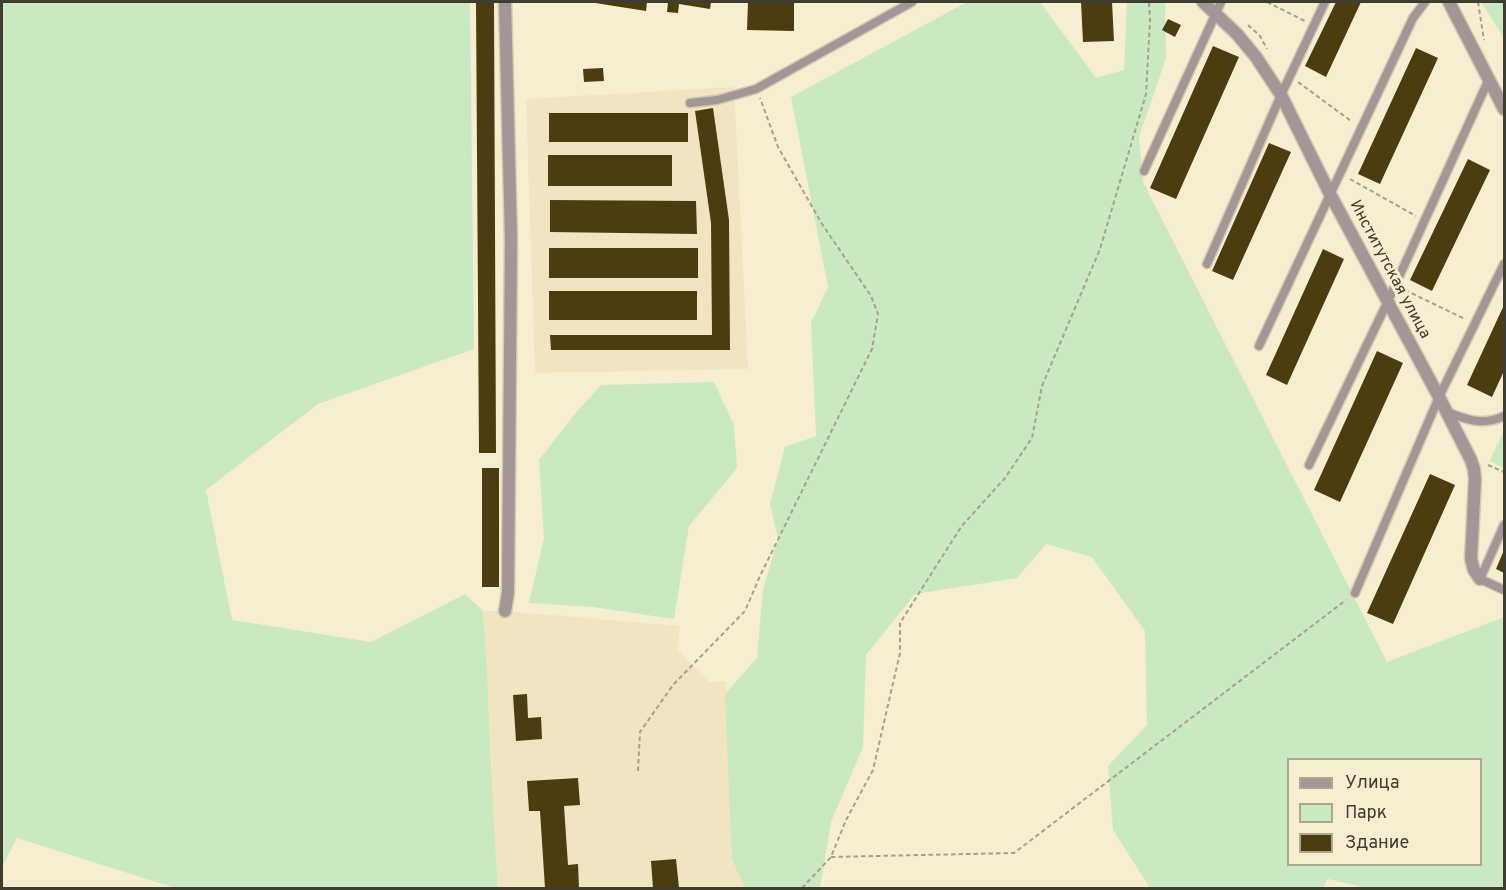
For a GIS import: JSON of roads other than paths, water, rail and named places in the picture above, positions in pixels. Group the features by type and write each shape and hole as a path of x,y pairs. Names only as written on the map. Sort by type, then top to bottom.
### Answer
{"street":[{"path":"505,2 511,239 508,591 505,611"},
{"name":"Институтская улица","path":"1203,2 1237,34 1256,57 1281,95 1330,194 1447,412 1474,469 1472,559 1474,570 1480,579"},
{"path":"1449,2 1504,109"}],"lane":[{"path":"690,103 717,100 756,89 912,2"},
{"path":"1144,171 1221,2"},
{"path":"1207,264 1289,76 1325,2"},
{"path":"1259,346 1413,18 1425,2"},
{"path":"1309,465 1388,301 1489,79"},
{"path":"1355,594 1437,394 1504,264"},
{"path":"1447,412 1482,422 1504,416"},
{"path":"1504,525 1480,579 1504,590"}]}
